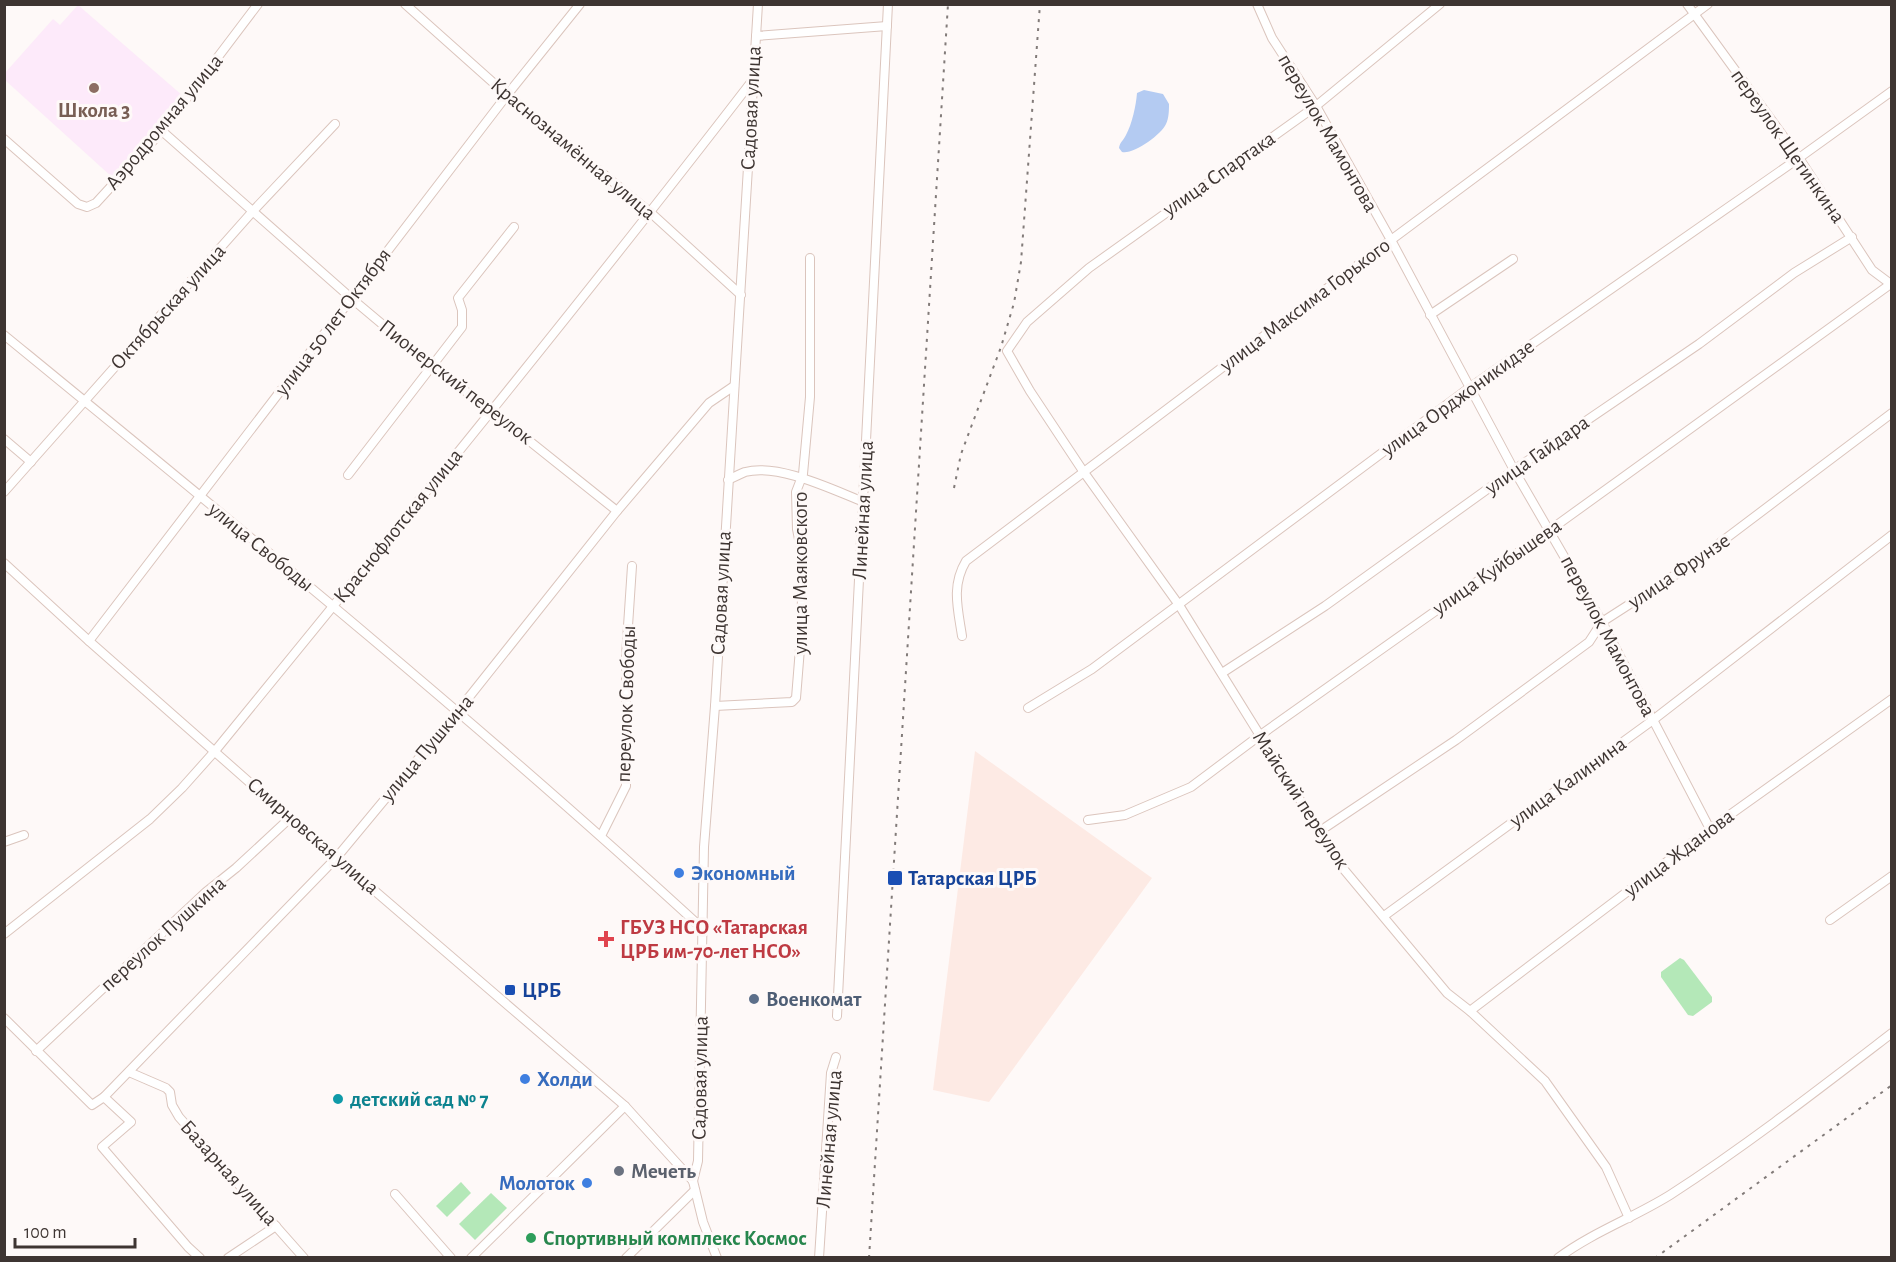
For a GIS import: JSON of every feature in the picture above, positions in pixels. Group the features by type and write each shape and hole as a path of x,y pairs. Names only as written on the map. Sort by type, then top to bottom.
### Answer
{"street":[{"name":"Аэродромная улица","path":"4,139 78,204 87,207 96,203 162,131 258,4"},
{"name":"Краснознамённая улица","path":"405,4 507,95 651,213 741,295"},
{"name":"улица 50 лет Октября","path":"89,641 507,95 580,4"},
{"name":"Садовая улица","path":"693,1181 698,1161 704,847 715,706 758,4"},
{"name":"Линейная улица","path":"837,1016 888,4"},
{"name":"переулок Мамонтова","path":"1257,4 1272,38 1316,106 1391,240 1514,470 1602,622 1710,829"},
{"name":"улица Спартака","path":"1007,351 1027,322 1089,268 1316,106 1440,4"},
{"name":"переулок Щетинкина","path":"1687,4 1799,158 1872,270 1891,284"},
{"name":"улица Максима Горького","path":"962,636 955,591 959,573 966,561 1708,4"},
{"path":"756,36 887,26"},
{"name":"Краснофлотская улица","path":"4,934 150,819 215,751 651,213 753,80"},
{"name":"улица Орджоникидзе","path":"1028,708 1092,669 1469,388 1892,91"},
{"name":"Октябрьская улица","path":"4,492 253,211 335,124"},
{"name":"Пионерский переулок","path":"162,131 351,298 432,366 617,511"},
{"path":"348,475 462,327 462,310 458,298 514,227"},
{"name":"улица Гайдара","path":"1222,673 1325,606 1514,470 1698,344 1794,273 1852,237"},
{"name":"улица Маяковского","path":"715,706 792,702 796,698 801,636 802,560 797,529 796,492 802,479 810,397 810,258"},
{"path":"1430,315 1513,259"},
{"name":"улица Куйбышева","path":"1088,820 1125,815 1191,787 1891,284"},
{"name":"улица Свободы","path":"4,335 458,711 704,930"},
{"name":"Майский переулок","path":"1007,351 1030,391 1083,471 1179,605 1341,866 1447,993 1470,1011 1545,1081 1606,1167 1629,1218"},
{"name":"улица Пушкина","path":"105,1097 336,857 458,711 617,511 709,403 734,386"},
{"name":"улица Фрунзе","path":"1320,831 1456,740 1589,642 1602,622 1692,564 1892,413"},
{"path":"4,439 31,462"},
{"path":"728,480 746,472 761,470 802,479 864,502"},
{"name":"улица Калинина","path":"1383,916 1653,720 1892,535"},
{"name":"Смирновская улица","path":"4,563 290,818 625,1106 693,1181"},
{"name":"переулок Свободы","path":"601,836 626,786 626,656 632,566"},
{"name":"улица Жданова","path":"1470,1011 1710,829 1892,699"},
{"name":"переулок Пушкина","path":"36,1051 206,892 236,868 290,818"},
{"path":"4,842 24,835"},
{"path":"1830,920 1892,876"},
{"path":"4,1018 92,1106 105,1097 130,1122 102,1147 188,1247 200,1257"},
{"path":"1558,1257 1601,1230 1629,1218 1669,1195 1794,1109 1892,1033"},
{"name":"Линейная улица","path":"819,1257 831,1073 836,1057"},
{"name":"Базарная улица","path":"129,1072 166,1088 170,1092 172,1105 179,1117 304,1257"},
{"path":"471,1257 625,1106"},
{"path":"693,1181 703,1222 717,1257"},
{"path":"626,1257 695,1190"},
{"path":"395,1194 451,1257"},
{"path":"228,1257 276,1226"}],"shaded area":[{"name":"Школа 3","path":"78,5 183,96 112,177 5,80 5,73 53,19 60,25"},
{"path":"975,751 1152,878 989,1102 933,1090"}],"green space":[{"path":"1680,958 1684,960 1712,997 1712,1002 1693,1016 1688,1015 1661,977 1661,972"},
{"path":"461,1182 471,1193 447,1217 436,1206"},
{"path":"491,1193 507,1208 475,1240 459,1224"}],"water":[{"path":"1144,90 1163,94 1169,104 1167,122 1159,133 1146,143 1133,150 1122,152 1119,146 1130,126 1137,93"}],"railway":[{"path":"869,1258 948,4"},
{"path":"954,488 961,454 1001,347 1014,303 1021,262 1040,4"},
{"path":"1655,1258 1892,1085"}],"place":[{"name":"Школа 3","path":"94,88"},
{"name":"Экономный","path":"679,873"},
{"name":"Татарская ЦРБ","path":"895,878"},
{"name":"ГБУЗ НСО «Татарская ЦРБ им-70-лет НСО»","path":"606,939"},
{"name":"ЦРБ","path":"510,990"},
{"name":"Военкомат","path":"754,999"},
{"name":"Холди","path":"525,1079"},
{"name":"детский сад № 7","path":"338,1099"},
{"name":"Мечеть","path":"619,1171"},
{"name":"Молоток","path":"587,1183"},
{"name":"Спортивный комплекс Космос","path":"531,1238"}]}
